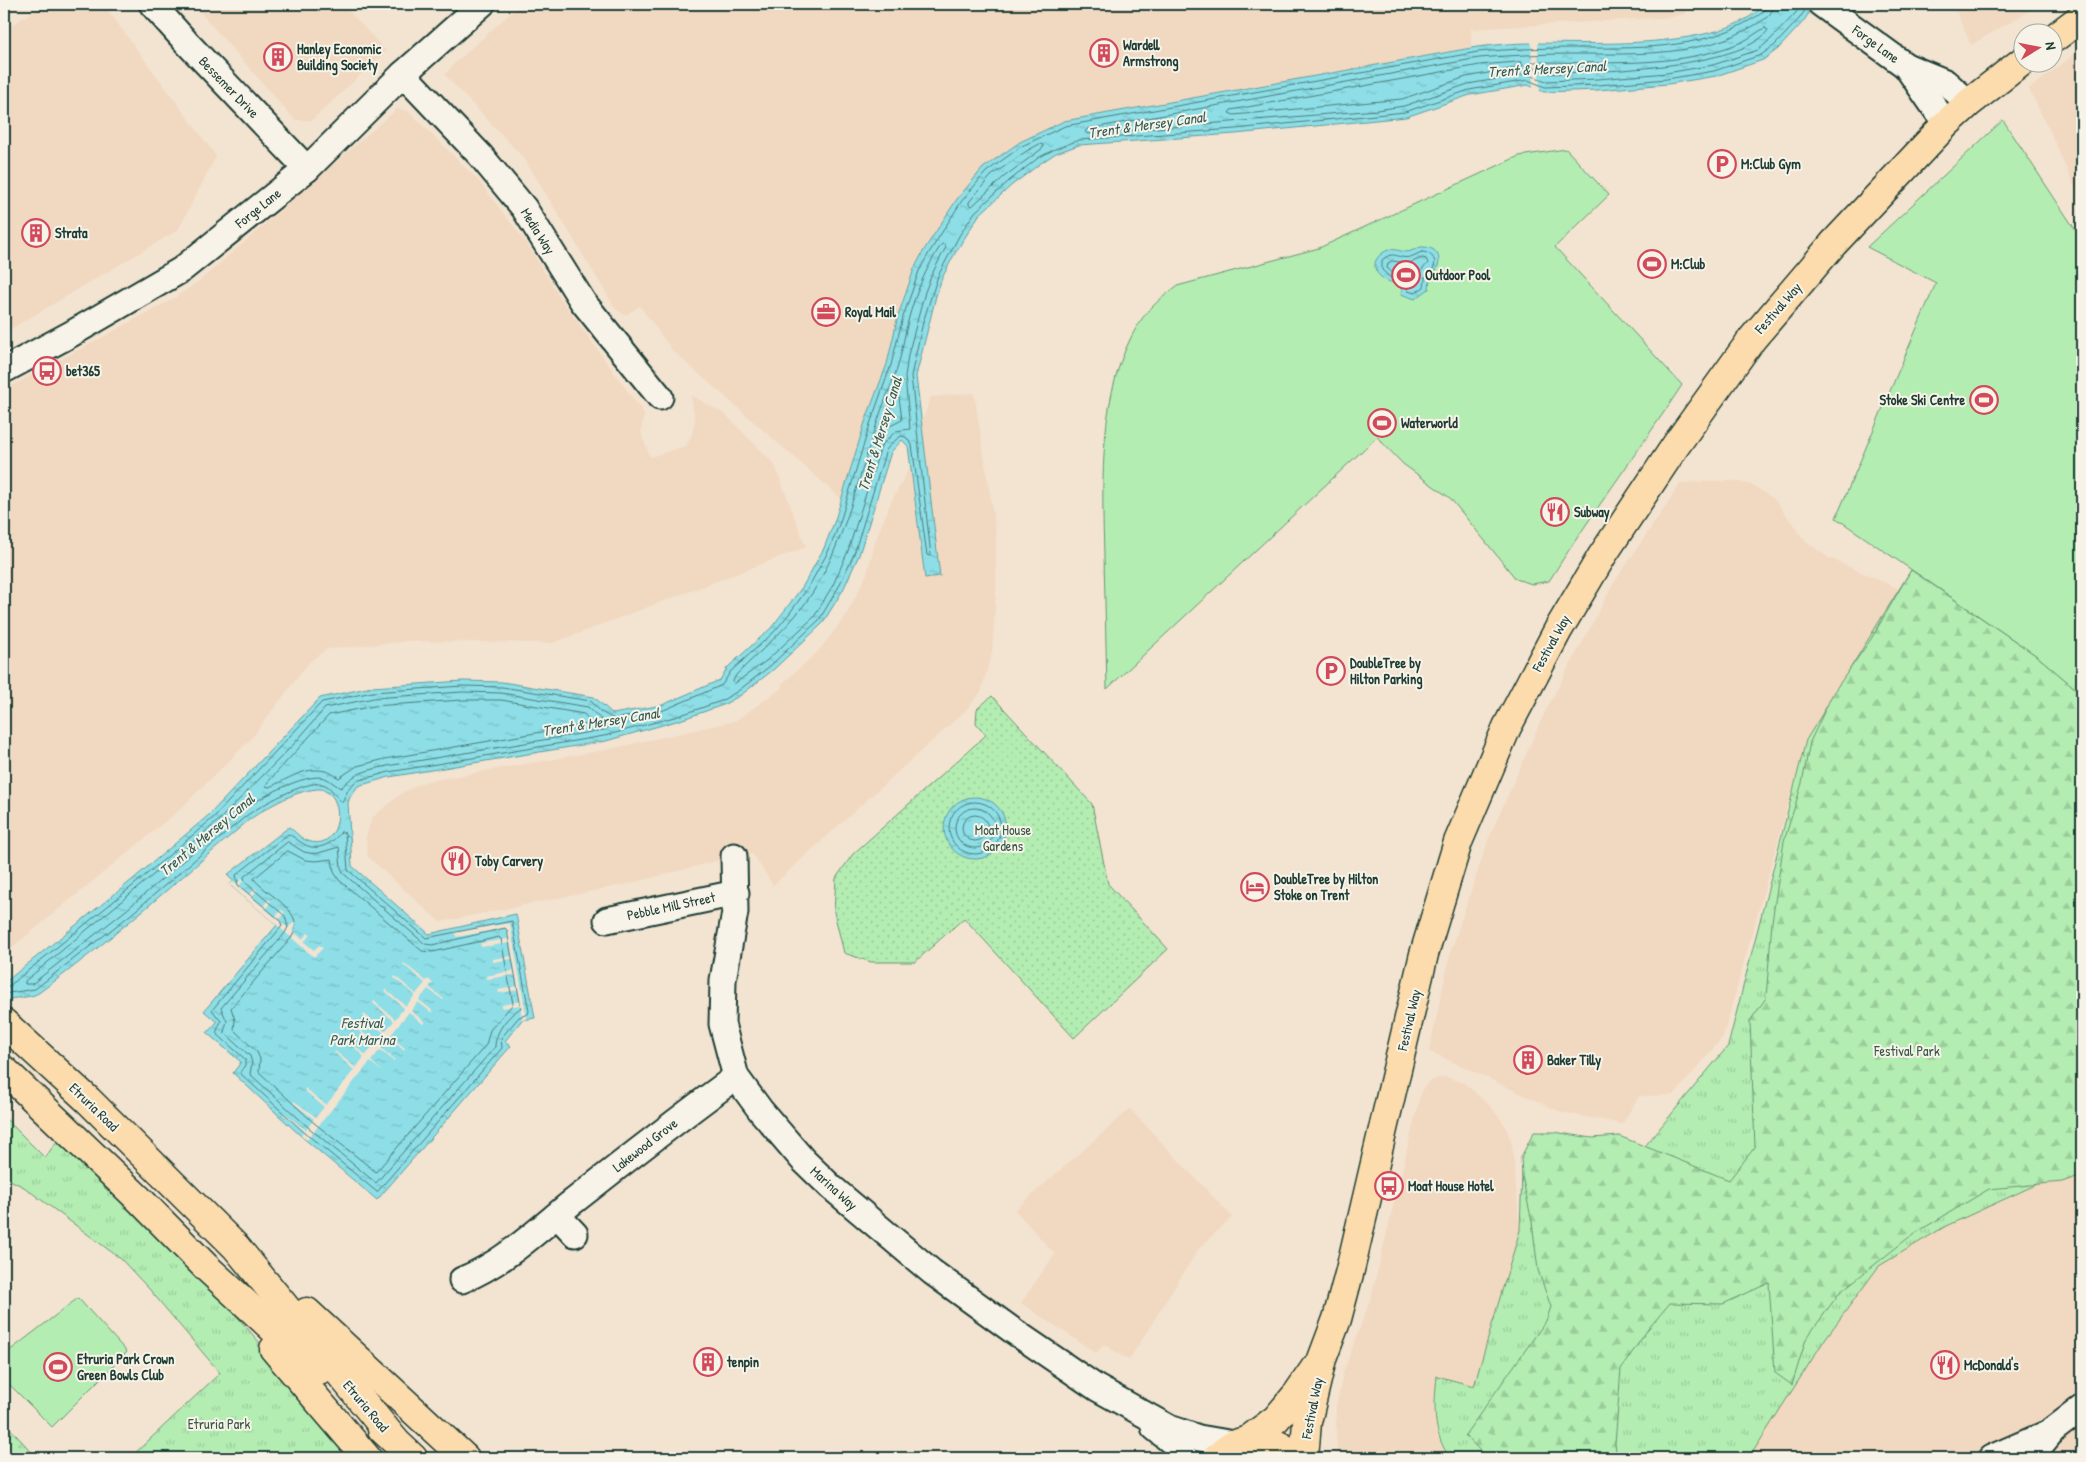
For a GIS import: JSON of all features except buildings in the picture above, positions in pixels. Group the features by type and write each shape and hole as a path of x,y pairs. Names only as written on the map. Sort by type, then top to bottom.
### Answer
{"main road":[{"path":"2064,30 2082,16"},
{"name":"Festival Way","path":"1304,1458 1307,1422 1322,1359 1337,1319 1350,1270 1424,954 1458,842 1507,727 1558,630 1602,556 1676,445 1752,339 1833,244 1946,124 1969,103 2014,68"},
{"name":"Etruria Road","path":"4,1023 88,1100 236,1248 404,1450"},
{"name":"Etruria Road","path":"4,1070 141,1201 206,1267 404,1450"},
{"path":"236,1248 466,1458"},
{"path":"206,1267 367,1458"},
{"name":"Festival Way","path":"1233,1448 1276,1418 1297,1394 1322,1359"},
{"path":"1233,1448 1271,1441 1287,1449 1296,1458"}],"street":[{"name":"Bessemer Drive","path":"152,4 307,169"},
{"name":"Forge Lane","path":"4,370 71,334 181,270 307,169 404,74 482,4"},
{"name":"Forge Lane","path":"1830,10 1906,66 1945,82 1969,103"},
{"name":"Forge Lane","path":"1906,66 1946,124"},
{"name":"Media Way","path":"404,74 480,155 524,208 583,302 660,397"},
{"name":"Marina Way","path":"734,856 735,912 723,980 722,1024 736,1077 761,1111 817,1174 932,1272 1097,1388 1169,1428 1233,1448"},
{"name":"Pebble Mill Street","path":"607,920 736,893"},
{"name":"Lakewood Grove","path":"462,1280 475,1275 508,1254 679,1118 736,1077"},
{"path":"557,1215 576,1234"},
{"path":"1991,1458 2053,1430 2082,1408"},
{"name":"Marina Way","path":"1133,1409 1177,1446 1185,1458"},
{"path":"2030,1458 2053,1430"}],"shaded area":[{"path":"46,4 103,4 216,156 178,230 4,333 4,30"},
{"path":"193,4 342,4 386,51 312,120 295,120"},
{"path":"521,4 1684,4 1686,8 1685,14 1672,17 1471,29 1471,48 1064,121 1020,142 957,198 914,269 898,316 887,364 865,422 842,499 673,351 640,306 625,315 616,309 524,158 445,75 454,64"},
{"path":"1953,4 2041,4 1971,45"},
{"path":"2082,49 2082,204 2029,89 2052,72 2064,72 2064,63"},
{"name":"bet365","path":"397,109 408,111 478,180 527,244 563,302 644,414 641,433 650,457 686,446 692,435 695,420 691,395 726,415 774,464 806,547 553,643 408,641 327,649 309,662 250,740 178,811 4,954 4,390 175,298 202,279"},
{"path":"974,393 996,533 996,591 992,652 981,692 965,711 773,885 753,854 734,856 632,883 440,922 368,857 366,837 372,818 402,793 424,782 606,750 735,721 782,688 782,684 816,654 846,616 867,574 876,539 891,502 910,467 925,577 940,576 921,425 931,397"},
{"path":"1735,481 1752,485 1774,499 1806,542 1829,558 1899,589 1806,740 1723,1037 1674,1095 1639,1096 1622,1124 1561,1112 1429,1051 1451,951 1489,838 1544,714 1614,583 1681,483"},
{"path":"1445,1077 1464,1083 1489,1105 1505,1125 1512,1145 1520,1230 1474,1387 1437,1376 1434,1408 1437,1435 1448,1458 1337,1458 1336,1407 1344,1370 1371,1298 1422,1089 1432,1080"},
{"path":"1130,1109 1232,1217 1199,1248 1129,1360 1104,1344 1096,1353 1021,1303 1055,1254 1015,1210"},
{"path":"2082,1166 2082,1458 1746,1458 1801,1362 1879,1266 1946,1226 2055,1176"}],"green space":[{"name":"Stoke Ski Centre","path":"2003,120 2082,240 2082,694 2037,656 1836,518 1936,283 1867,247"},
{"name":"Waterworld","path":"1566,149 1609,195 1555,247 1682,385 1581,531 1549,581 1532,584 1516,579 1450,498 1403,464 1377,437 1107,689 1103,497 1105,436 1109,406 1116,377 1126,349 1139,323 1147,312 1177,286 1319,248 1519,156"},
{"name":"Festival Park","path":"1911,570 2082,694 2055,1176 1946,1226 1879,1266 1825,1339 1749,1458 1450,1458 1437,1429 1435,1398 1437,1376 1474,1386 1520,1230 1522,1172 1640,1152 1728,1046 1806,740"},
{"name":"Festival Park","path":"1911,570 2037,656 2082,694 2082,1175 2062,1182 1989,1189 1912,1235 1840,1292 1806,1339 1792,1385 1775,1373 1769,1283 1723,1304 1670,1303 1648,1329 1621,1369 1615,1444 1617,1458 1487,1458 1465,1435 1546,1321 1551,1307 1538,1270 1532,1222 1522,1176 1521,1157 1534,1132 1554,1132 1592,1138 1619,1136 1729,1180 1755,1147 1750,1021 1766,998 1772,922 1784,841 1802,783 1810,742 1833,693 1871,639"},
{"name":"Moat House Gardens","path":"992,696 1092,804 1108,884 1168,949 1074,1038 964,918 915,962 871,962 844,953 834,912 836,878 853,854 986,735 976,723 977,709"},
{"name":"Etruria Park","path":"4,1117 45,1158 57,1141 97,1173 233,1312 360,1458 119,1458 131,1457 220,1373 150,1290 121,1259 24,1187 4,1177"},
{"name":"Etruria Park Crown Green Bowls Club","path":"78,1298 127,1352 52,1427 4,1379 4,1355"},
{"path":"4,1422 37,1458 4,1458"}],"water":[{"path":"1764,4 1815,4 1803,22 1778,49 1763,60 1716,76 1668,84 1598,90 1544,92 1528,85 1470,95 1406,117 1235,134 1079,145 1056,153 1012,185 979,215 942,278 916,376 940,576 925,578 908,446 902,440 891,452 859,555 843,590 822,624 773,670 741,695 723,705 680,720 606,741 389,777 358,786 350,797 348,803 352,866 429,934 516,914 535,1018 522,1020 505,1041 511,1046 377,1200 301,1136 233,1073 241,1062 207,1033 217,1022 204,1011 277,925 230,885 233,881 227,875 289,827 305,840 317,843 325,841 331,836 335,829 338,812 332,796 322,789 294,795 256,815 120,930 67,972 36,994 4,1002 4,983 132,880 210,814 320,698 372,687 463,681 502,682 594,697 613,714 662,705 720,680 727,668 771,628 803,586 824,548 835,520 865,422 887,364 898,316 914,269 924,250 957,199 983,168 1020,142 1064,121 1477,47 1524,43 1620,43 1689,37 1720,30 1746,19"},
{"name":"Outdoor Pool","path":"1421,247 1428,248 1437,253 1439,262 1430,278 1429,289 1415,299 1401,294 1403,283 1395,283 1382,278 1375,268 1375,263 1384,252 1392,250 1408,252"},
{"path":"969,797 981,797 997,806 1004,816 1006,828 1004,840 997,850 981,859 969,859 958,854 949,845 944,834 944,822 949,811 958,802"}],"pier":[{"path":"1531,41 1538,41 1540,93 1533,90"},
{"path":"242,878 244,880 239,886 250,895 255,888 257,890 252,897 263,906 269,899 271,901 266,909 275,917 281,910 285,912 279,920 288,928 294,922 297,924 292,930 302,939 308,933 310,935 304,942 314,950 319,945 323,948 314,957 230,885 233,881 237,884"},
{"path":"510,923 527,1019 522,1020 520,1005 502,1008 502,1005 520,1001 518,990 499,993 498,990 517,986 516,977 513,975 487,979 486,976 514,969 512,959 493,962 492,959 512,956 510,943 481,947 480,943 508,939 506,928 456,937 455,932"},
{"path":"404,963 426,981 428,979 433,983 429,987 444,999 428,989 419,1000 433,1011 432,1013 418,1002 411,1011 425,1022 423,1024 409,1012 390,1036 405,1048 404,1050 389,1038 381,1048 395,1060 380,1050 371,1061 384,1073 370,1062 307,1140 301,1136 304,1131 283,1115 284,1113 306,1130 314,1119 293,1103 294,1101 316,1117 324,1107 304,1090 305,1088 326,1105 354,1070 334,1052 356,1068 364,1057 345,1038 366,1055 375,1045 354,1027 376,1043 384,1033 363,1016 364,1014 385,1031 394,1021 373,1003 374,1001 395,1019 404,1008 384,990 406,1006 415,995 394,978 395,976 416,994 425,983"}],"place":[{"name":"Wardell Armstrong","path":"1104,53"},
{"name":"Hanley Economic Building Society","path":"278,57"},
{"name":"M:Club Gym","path":"1722,164"},
{"name":"Strata","path":"36,233"},
{"name":"M:Club","path":"1652,264"},
{"name":"Outdoor Pool","path":"1406,275"},
{"name":"Royal Mail","path":"826,312"},
{"name":"bet365","path":"47,371"},
{"name":"Stoke Ski Centre","path":"1984,400"},
{"name":"Waterworld","path":"1382,423"},
{"name":"Subway","path":"1555,512"},
{"name":"DoubleTree by Hilton Parking","path":"1331,671"},
{"name":"Toby Carvery","path":"456,861"},
{"name":"DoubleTree by Hilton Stoke on Trent","path":"1255,887"},
{"name":"Baker Tilly","path":"1528,1060"},
{"name":"Moat House Hotel","path":"1389,1186"},
{"name":"tenpin","path":"708,1362"},
{"name":"McDonald's","path":"1945,1365"},
{"name":"Etruria Park Crown Green Bowls Club","path":"58,1367"}],"water label":[{"name":"Trent & Mersey Canal","path":"1547,69"},
{"name":"Trent & Mersey Canal","path":"1147,125"},
{"name":"Trent & Mersey Canal","path":"880,434"},
{"name":"Trent & Mersey Canal","path":"601,722"},
{"name":"Trent & Mersey Canal","path":"207,835"},
{"name":"Festival Park Marina","path":"362,1032"}]}
